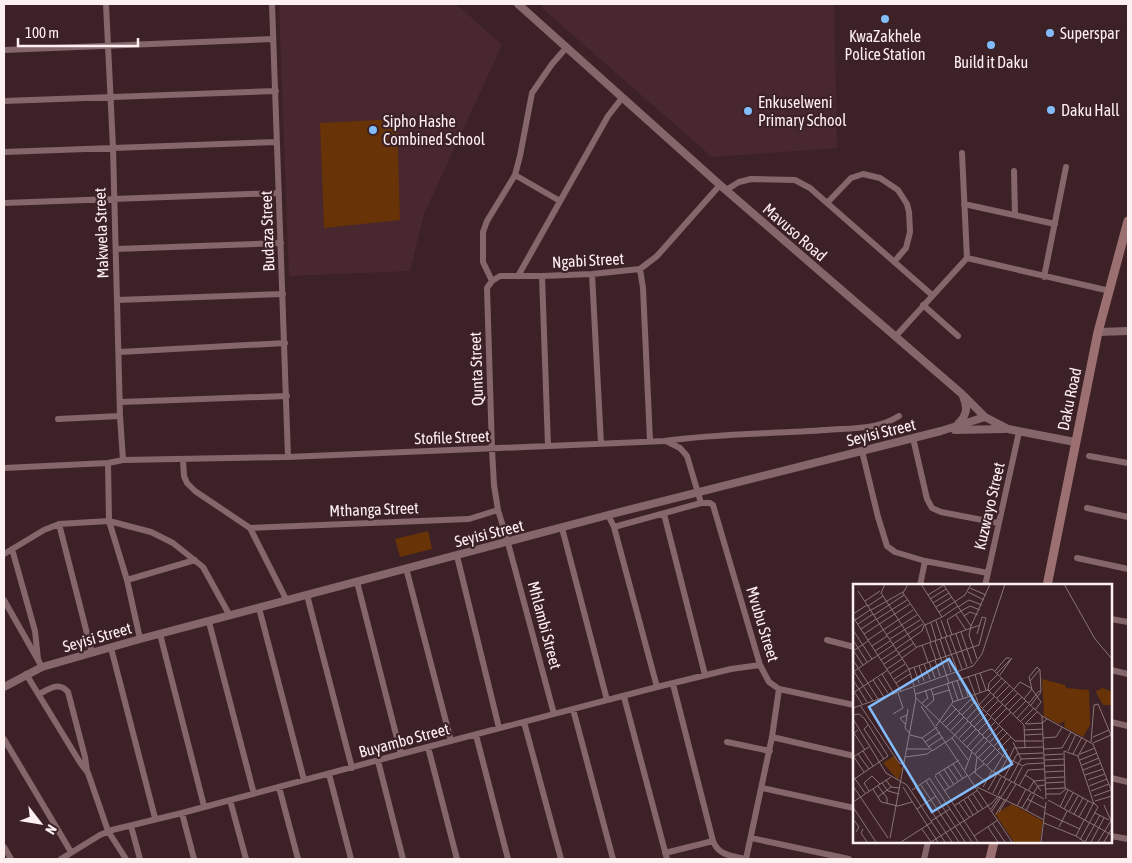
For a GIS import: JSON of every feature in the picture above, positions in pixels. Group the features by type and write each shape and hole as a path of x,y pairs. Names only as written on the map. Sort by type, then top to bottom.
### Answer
{"main road":[{"name":"Daku Road","path":"1046,584 1098,332 1128,221"},
{"path":"990,859 994,843"}],"street":[{"name":"Makwela Street","path":"106,4 113,148 120,416 123,460"},
{"name":"Budaza Street","path":"272,4 288,457"},
{"name":"Mavuso Road","path":"518,4 723,187 962,394 985,417 1008,429 1075,442"},
{"path":"4,50 273,40"},
{"path":"492,281 483,262 483,232 487,221 514,175 520,156 532,93 566,48"},
{"path":"4,101 276,91"},
{"path":"518,276 608,116 622,98"},
{"path":"4,152 277,142"},
{"path":"895,337 967,258 962,153"},
{"path":"1044,277 1066,167"},
{"path":"1014,171 1015,214"},
{"path":"827,203 851,178 863,174 887,181 898,190 907,204 910,232 906,248 894,262"},
{"path":"514,175 560,201"},
{"path":"723,187 751,179 795,180 810,188 932,295"},
{"name":"Ngabi Street","path":"492,281 500,276 592,274 640,269 657,256 723,187"},
{"path":"4,203 279,193"},
{"path":"964,204 1055,224"},
{"path":"116,249 281,243"},
{"path":"967,258 1110,291"},
{"path":"640,269 643,288 650,441"},
{"path":"592,274 600,444"},
{"path":"542,276 548,446"},
{"name":"Qunta Street","path":"492,281 487,288 492,450 498,510"},
{"path":"117,300 283,294"},
{"path":"923,305 958,336"},
{"path":"1098,332 1128,331"},
{"path":"119,352 285,343"},
{"path":"956,426 964,418 966,412 966,403 962,394"},
{"path":"121,402 287,396"},
{"path":"58,419 120,416"},
{"name":"Stofile Street","path":"4,468 108,463 123,460 183,460 492,450 666,441 702,436 802,432 880,426 899,416"},
{"name":"Seyisi Street","path":"4,686 42,667 140,639 608,515 941,431 985,417"},
{"path":"941,431 1008,429"},
{"name":"Kuzwayo Street","path":"985,584 1020,432"},
{"path":"913,438 927,499 932,508 940,512 998,523"},
{"name":"Mvubu Street","path":"666,441 680,448 687,456 701,503 713,504 760,665 769,682 780,689"},
{"path":"862,451 887,546 895,552 926,561 988,573"},
{"path":"1089,456 1128,463"},
{"path":"183,460 184,476 187,483 195,491 250,528 286,601"},
{"path":"108,463 109,521 127,580 140,639"},
{"path":"614,527 701,503"},
{"path":"1088,508 1128,517"},
{"name":"Mthanga Street","path":"250,528 468,518 498,510"},
{"name":"Mhlambi Street","path":"498,510 554,714"},
{"path":"664,514 705,676"},
{"path":"608,515 614,527 657,687"},
{"path":"4,554 44,530 59,524 109,521 163,536 195,560 206,571 230,616"},
{"path":"59,524 92,654"},
{"path":"562,528 607,700"},
{"path":"12,549 34,631 38,659"},
{"path":"457,556 499,728"},
{"path":"1077,558 1128,569"},
{"path":"127,580 195,560"},
{"path":"920,584 926,561"},
{"path":"406,568 451,741"},
{"path":"357,582 401,754"},
{"path":"307,595 352,768"},
{"path":"4,600 42,667"},
{"path":"259,608 304,780"},
{"path":"1112,618 1128,622"},
{"path":"209,622 254,794"},
{"path":"160,634 204,806"},
{"path":"827,640 853,647"},
{"path":"111,648 155,818"},
{"name":"Buyambo Street","path":"62,859 108,831 657,687 731,669 760,665"},
{"path":"1112,670 1128,674"},
{"path":"26,674 88,773"},
{"path":"673,684 713,841 717,850 721,853 746,859 770,751 780,689 853,705"},
{"path":"39,694 58,686 61,686 68,692 88,773 108,831 126,859"},
{"path":"624,697 666,856 713,841"},
{"path":"573,709 613,859"},
{"path":"524,722 561,859"},
{"path":"1112,722 1128,726"},
{"path":"476,735 508,859"},
{"path":"772,738 853,756"},
{"path":"4,739 71,852"},
{"path":"727,742 770,751"},
{"path":"428,747 457,859"},
{"path":"378,761 403,859"},
{"path":"329,774 351,859"},
{"path":"1112,778 1128,782"},
{"path":"279,787 298,859"},
{"path":"762,788 853,808"},
{"path":"230,800 246,859"},
{"path":"182,813 194,859"},
{"path":"131,826 140,859"},
{"path":"1112,836 1128,839"},
{"path":"751,838 849,859"},
{"path":"924,859 928,843"},
{"path":"4,847 11,859"}],"shaded area":[{"name":"Sipho Hashe Combined School","path":"279,4 456,4 502,45 424,214 410,271 289,276"},
{"name":"Enkuselweni Primary School","path":"543,4 834,4 837,148 712,157 542,8"},
{"path":"397,119 400,220 324,228 320,123"},
{"path":"428,531 432,549 400,557 395,539"}],"place":[{"name":"KwaZakhele Police Station","path":"885,19"},
{"name":"Superspar","path":"1050,33"},
{"name":"Build it Daku","path":"991,45"},
{"name":"Daku Hall","path":"1051,110"},
{"name":"Enkuselweni Primary School","path":"748,111"},
{"name":"Sipho Hashe Combined School","path":"373,130"}]}
